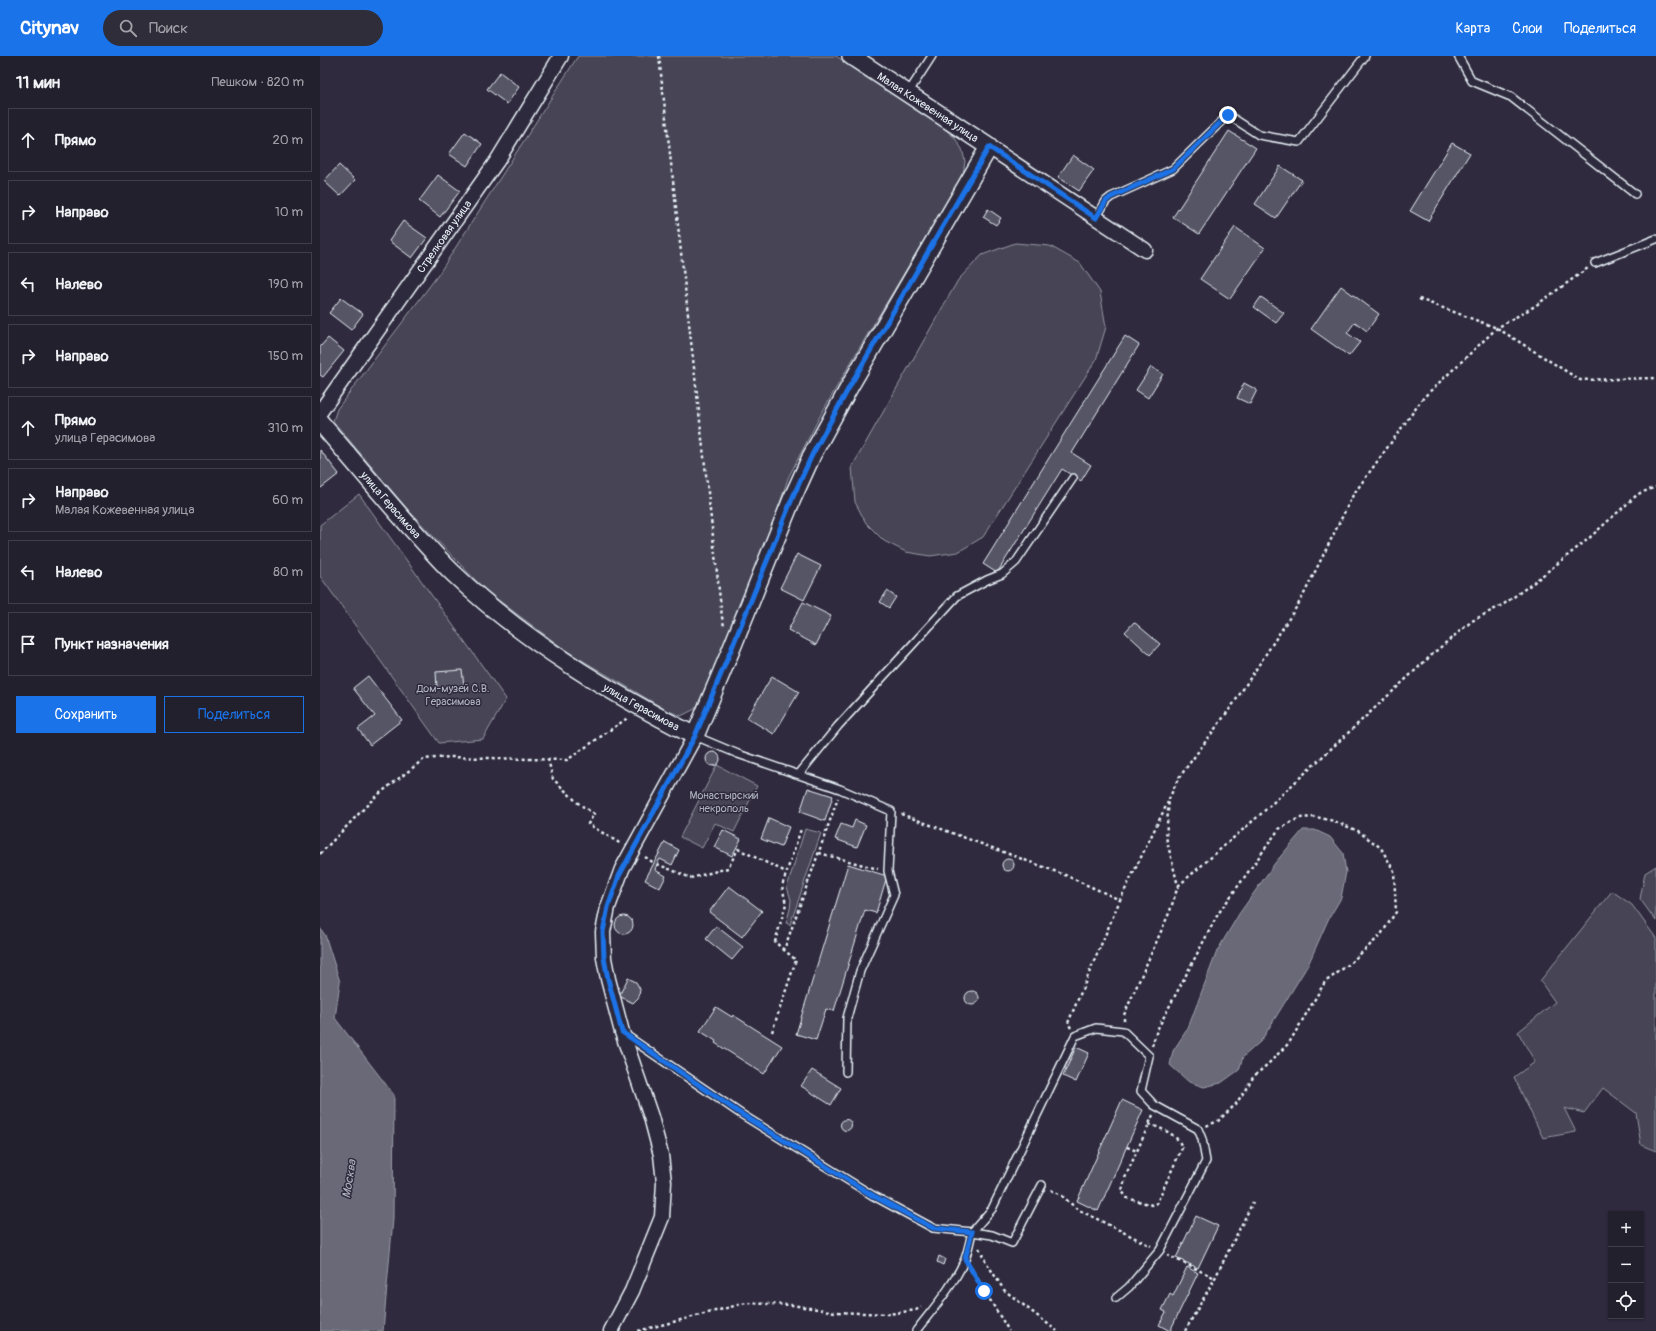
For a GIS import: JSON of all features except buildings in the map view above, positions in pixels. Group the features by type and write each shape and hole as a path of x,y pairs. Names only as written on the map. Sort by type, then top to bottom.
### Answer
{"street":[{"name":"Стрелковая улица","path":"320,412 497,161 561,56"},
{"name":"Малая Кожевенная улица","path":"851,56 1145,250"},
{"path":"611,1331 632,1291 662,1217 664,1182 661,1155 651,1117 622,1032 608,979 604,958 603,932 608,907 622,869 695,736 792,499 819,441 989,147"},
{"name":"улица Герасимова","path":"320,422 382,496 456,576 506,619 543,647 638,705 695,736"}],"lane":[{"path":"908,94 932,56"},
{"path":"1096,218 1111,197 1173,169 1228,115 1259,135 1299,142 1365,56"},
{"path":"1458,56 1472,81 1510,97 1635,194"},
{"path":"1595,263 1656,239"},
{"path":"799,774 838,726 957,596 1002,574 1016,562 1072,478"},
{"path":"695,736 738,754 840,789 891,811 888,871 894,895 860,971 847,1018 846,1072"},
{"path":"916,1331 940,1299 965,1259 972,1232 992,1208 1076,1036 1096,1028 1123,1031 1149,1056 1141,1091 1154,1105 1198,1129 1202,1139 1206,1161 1160,1250 1129,1287 1116,1298"},
{"path":"622,1032 741,1114 872,1195 933,1228 992,1234 1012,1243 1042,1185"}],"path":[{"path":"659,56 722,617 731,650"},
{"path":"1076,1036 1068,1023 1120,900 1178,779 1234,703 1301,600 1353,495 1424,397 1497,328 1535,306 1595,263"},
{"path":"1419,299 1497,328 1580,380 1656,378"},
{"path":"1123,1031 1124,1015 1170,911 1178,886 1262,813 1436,651 1472,621 1504,604 1533,583 1587,540 1638,494 1656,487"},
{"path":"320,854 375,797 424,759 450,757 567,760 629,718 638,705"},
{"path":"548,759 553,779 578,803 594,814 588,824 612,838"},
{"path":"784,950 840,789"},
{"path":"1169,800 1166,837 1178,886"},
{"path":"891,811 1066,875 1120,900"},
{"path":"1149,1056 1157,1030 1218,914 1279,829 1299,818 1316,817 1334,821 1358,830 1381,848 1394,871 1396,912 1380,936 1348,965 1325,982 1289,1043 1254,1076 1236,1104 1218,1121 1198,1129"},
{"path":"772,1032 796,960 775,942 786,904 782,886 801,829"},
{"path":"657,864 691,878 728,868 738,849 786,872"},
{"path":"819,853 888,871"},
{"path":"1149,1124 1175,1136 1180,1141 1182,1148 1159,1198 1156,1203 1152,1205 1127,1198 1122,1191 1125,1178 1149,1124 1153,1115 1154,1105"},
{"path":"1127,1146 1137,1151"},
{"path":"1042,1185 1061,1195 1078,1209 1215,1278"},
{"path":"1185,1331 1215,1278 1253,1202"},
{"path":"972,1232 986,1262 1004,1290 1057,1331"},
{"path":"965,1259 1009,1331"},
{"path":"638,1331 746,1303 792,1304 835,1312 889,1314 916,1310 926,1303"}],"green space":[{"path":"578,56 836,56 938,123 954,137 962,149 965,161 963,175 821,414 788,478 772,528 705,692 695,709 681,716 666,710 565,650 485,590 408,510 333,421 337,409 438,275"},
{"path":"1015,243 1050,246 1080,263 1100,292 1106,327 1096,360 983,537 958,552 930,556 906,552 884,541 866,523 855,502 852,467 958,280 982,255"},
{"name":"Дом-музей С.В. Герасимова","path":"359,494 506,699 483,739 439,743 320,576 320,525"},
{"name":"Монастырский некрополь","path":"717,765 757,786 734,832 715,823 702,848 680,837"},
{"path":"805,829 821,833 790,925 786,923 791,900 787,887"},
{"path":"1656,866 1656,921 1640,899 1645,873"},
{"path":"1612,891 1632,905 1656,938 1656,1151 1641,1145 1636,1113 1603,1088 1584,1113 1564,1108 1576,1132 1543,1138 1514,1077 1535,1062 1518,1032 1555,1002 1540,981"}],"water":[{"path":"1303,830 1315,830 1330,837 1343,853 1346,872 1341,898 1328,920 1308,965 1261,1041 1243,1057 1239,1070 1221,1083 1204,1087 1189,1082 1170,1065 1173,1051 1188,1028 1217,951 1239,914 1275,863"},
{"name":"Москва","path":"320,928 325,935 340,982 335,1018 394,1095 393,1219 383,1331 320,1331"}],"route":[{"path":"984,1291 965,1259 972,1232 933,1228 872,1195 741,1114 622,1032 604,958 603,932 605,920 608,907 622,869 695,736 792,499 812,455 851,384 989,147 1096,218 1106,201 1111,197 1173,169 1228,115"}]}
